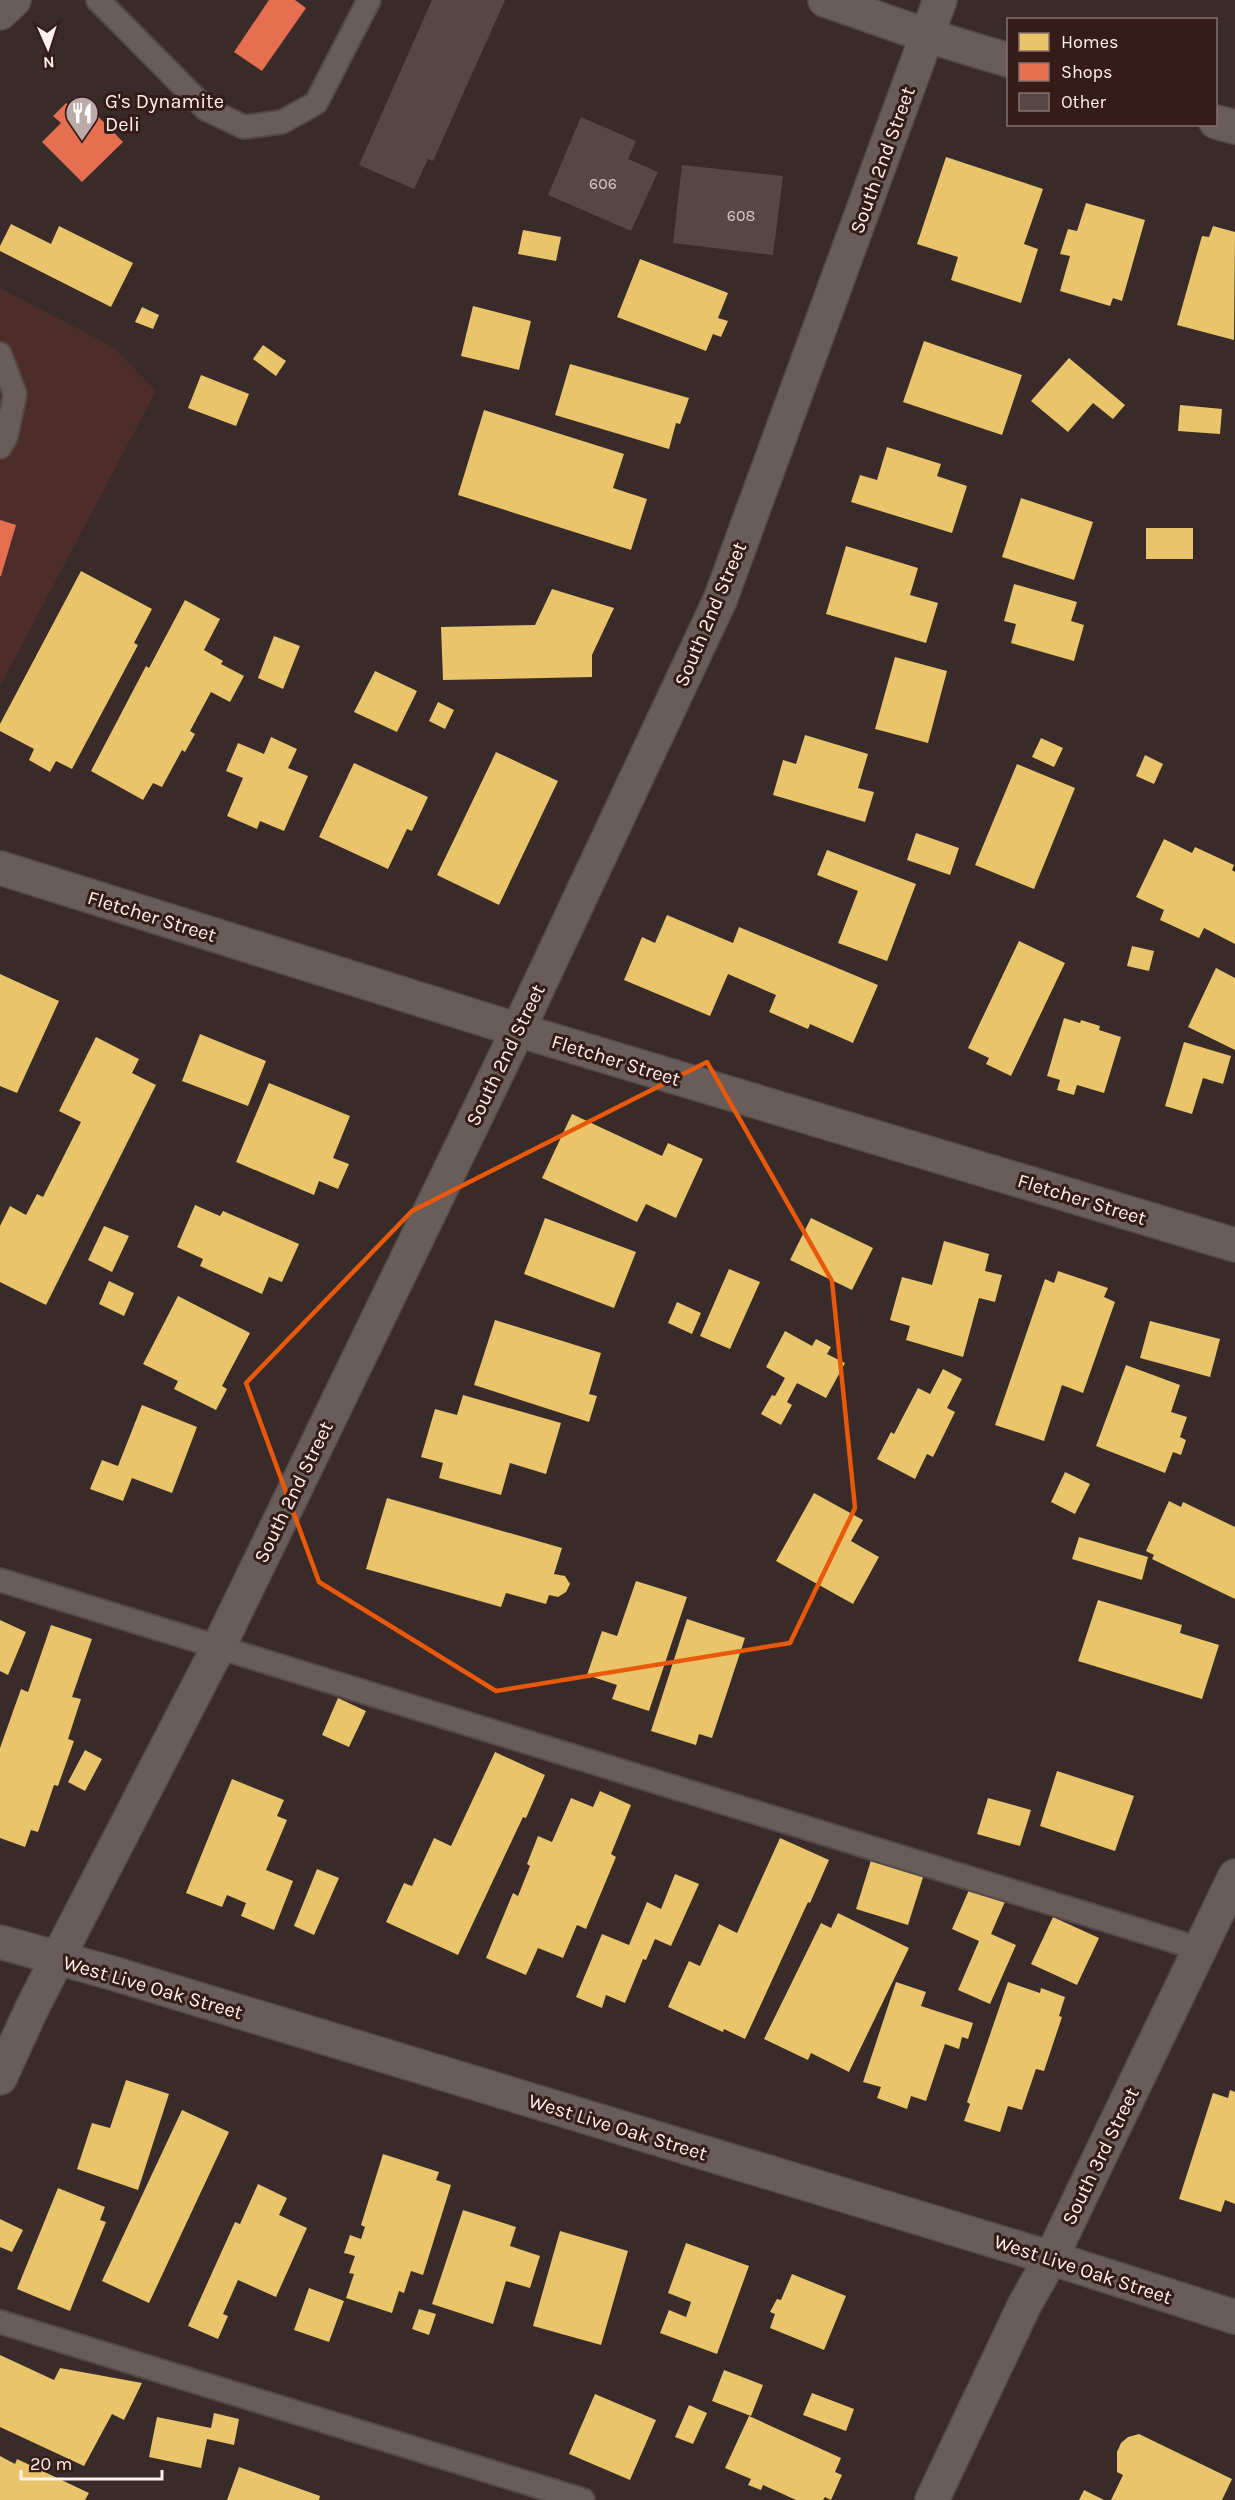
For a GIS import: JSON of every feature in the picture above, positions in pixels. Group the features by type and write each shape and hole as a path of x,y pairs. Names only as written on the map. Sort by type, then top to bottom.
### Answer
{"street":[{"path":"0,13 14,0"},
{"path":"825,0 928,36 1007,60"},
{"name":"South 2nd Street","path":"0,2078 57,1959 219,1646 518,1030 720,600 940,0"},
{"path":"1217,122 1235,127"},
{"name":"Fletcher Street","path":"0,868 518,1030 1235,1245"},
{"name":"South 3rd Street","path":"932,2500 1025,2304 1051,2258 1235,1876"},
{"name":"West Live Oak Street","path":"0,1942 112,1973 1051,2258 1235,2317"}],"lane":[{"path":"98,0 206,109 244,127 282,122 316,103 369,0"},
{"path":"0,354 15,394 6,437 0,447"},
{"path":"0,1580 1200,1949"},
{"path":"0,2322 583,2500"}],"highlighted area":[{"path":"707,1062 832,1281 855,1508 790,1643 496,1691 319,1582 246,1383 412,1211"}],"shaded area":[{"path":"0,288 113,347 156,391 0,686"}],"building: Homes":[{"path":"946,157 1043,189 1024,244 1038,249 1021,303 951,280 958,257 917,244"},
{"path":"1086,203 1145,220 1122,301 1113,298 1110,306 1060,291 1070,256 1060,254 1068,229 1077,231"},
{"path":"11,224 51,244 59,226 133,263 111,307 0,251 0,246"},
{"path":"1213,226 1235,232 1234,340 1177,325 1202,236 1209,237"},
{"path":"523,230 561,237 556,261 518,254"},
{"path":"640,259 728,293 718,318 728,321 721,337 713,334 706,351 617,317"},
{"path":"473,306 531,321 519,370 461,356"},
{"path":"142,307 159,315 153,329 135,322"},
{"path":"924,341 1022,375 1002,435 903,402"},
{"path":"263,345 286,361 276,376 253,359"},
{"path":"1069,358 1125,405 1113,419 1093,403 1068,432 1031,401"},
{"path":"570,364 689,398 680,424 676,423 669,449 555,415"},
{"path":"201,375 249,394 236,426 188,408"},
{"path":"1180,405 1222,409 1220,434 1178,431"},
{"path":"484,410 624,454 613,488 647,499 631,550 458,495"},
{"path":"887,447 941,464 937,476 967,486 952,533 851,502 860,475 877,480"},
{"path":"1021,498 1093,522 1074,580 1002,557"},
{"path":"1146,528 1193,528 1193,559 1146,559"},
{"path":"846,546 918,568 910,595 938,603 926,643 826,614"},
{"path":"81,571 152,609 134,643 138,645 72,769 56,761 50,772 29,760 34,749 0,731 0,724"},
{"path":"1014,584 1077,602 1071,621 1084,625 1074,661 1011,643 1016,624 1004,621"},
{"path":"552,589 614,608 592,655 592,677 443,680 441,627 535,625"},
{"path":"185,600 220,619 204,650 223,661 221,664 244,676 230,702 211,692 190,731 195,734 185,752 182,750 162,787 153,783 143,800 91,771 146,666 149,668"},
{"path":"274,636 300,646 283,689 258,678"},
{"path":"895,657 947,671 928,743 875,729"},
{"path":"375,671 417,691 397,732 354,712"},
{"path":"438,702 454,710 445,729 429,721"},
{"path":"805,735 868,754 858,788 874,792 865,822 773,795 783,760 796,764"},
{"path":"271,737 297,749 288,768 308,776 284,831 260,821 257,829 227,816 243,778 226,771 238,743 264,754"},
{"path":"1041,738 1063,748 1054,767 1032,757"},
{"path":"496,752 558,781 499,905 437,875"},
{"path":"1145,755 1163,764 1154,784 1136,776"},
{"path":"354,763 428,797 412,831 407,829 388,869 319,837"},
{"path":"1017,764 1075,788 1034,889 975,865"},
{"path":"916,833 959,848 950,875 907,860"},
{"path":"1164,839 1192,853 1195,847 1234,865 1232,870 1235,872 1235,944 1204,928 1199,938 1160,920 1164,910 1136,897"},
{"path":"827,850 916,884 887,961 838,943 858,891 817,875"},
{"path":"667,915 733,943 739,927 878,985 853,1043 810,1024 808,1029 769,1012 776,995 728,974 710,1016 624,980 642,937 655,943"},
{"path":"1019,941 1065,963 1011,1076 986,1064 989,1058 968,1048"},
{"path":"1132,946 1154,951 1149,971 1127,966"},
{"path":"1216,968 1235,978 1235,1050 1188,1027"},
{"path":"0,974 59,1001 17,1093 0,1086"},
{"path":"1064,1018 1100,1026 1099,1030 1121,1037 1104,1093 1077,1085 1074,1095 1057,1090 1060,1080 1047,1076"},
{"path":"200,1034 266,1061 248,1106 182,1081"},
{"path":"96,1037 139,1059 132,1073 156,1085 46,1305 0,1282 0,1226 10,1206 26,1215 37,1194 43,1197 81,1122 59,1111"},
{"path":"1184,1042 1231,1056 1223,1084 1203,1078 1192,1114 1165,1106"},
{"path":"269,1083 350,1116 333,1158 349,1164 338,1189 319,1181 314,1195 236,1162"},
{"path":"572,1114 662,1156 668,1143 703,1159 676,1218 646,1204 637,1222 542,1178"},
{"path":"195,1205 220,1216 223,1211 299,1244 282,1282 269,1277 262,1294 200,1266 203,1259 177,1247"},
{"path":"545,1218 636,1252 614,1308 524,1274"},
{"path":"811,1218 873,1248 852,1290 790,1260"},
{"path":"104,1226 129,1236 112,1272 88,1260"},
{"path":"944,1241 989,1254 985,1271 1002,1275 995,1302 979,1298 963,1357 906,1340 910,1326 890,1320 902,1277 932,1285"},
{"path":"729,1269 760,1282 730,1349 700,1336"},
{"path":"1058,1271 1108,1288 1104,1297 1115,1302 1083,1393 1062,1385 1044,1441 995,1425 1045,1279 1054,1283"},
{"path":"109,1281 134,1293 124,1316 99,1304"},
{"path":"178,1296 250,1333 222,1386 227,1389 216,1410 174,1389 178,1381 143,1364"},
{"path":"677,1302 701,1313 692,1334 668,1323"},
{"path":"495,1320 601,1353 589,1394 597,1396 589,1422 474,1385"},
{"path":"1150,1321 1220,1339 1210,1377 1140,1358"},
{"path":"785,1331 812,1346 816,1339 831,1347 827,1354 845,1363 826,1398 797,1383 787,1402 792,1405 781,1425 761,1414 785,1378 766,1367"},
{"path":"1126,1365 1180,1385 1171,1412 1187,1417 1180,1437 1186,1440 1181,1455 1173,1452 1165,1473 1096,1446"},
{"path":"943,1369 962,1379 947,1408 955,1412 933,1457 927,1454 915,1479 877,1459 891,1432 894,1434 918,1388 930,1394"},
{"path":"463,1395 561,1423 546,1474 510,1463 501,1495 439,1478 443,1463 421,1457 435,1409 457,1415"},
{"path":"142,1405 197,1427 172,1493 132,1478 123,1501 90,1489 102,1460 118,1466"},
{"path":"1065,1472 1090,1484 1075,1514 1051,1502"},
{"path":"814,1493 863,1520 851,1541 879,1557 853,1604 776,1561"},
{"path":"387,1498 562,1548 554,1574 565,1576 570,1584 566,1592 558,1597 549,1595 546,1604 506,1593 501,1607 366,1569"},
{"path":"1169,1501 1181,1507 1183,1502 1235,1527 1235,1599 1152,1559 1154,1555 1146,1551"},
{"path":"1079,1537 1148,1557 1142,1580 1072,1559"},
{"path":"636,1581 687,1597 649,1711 612,1699 617,1685 587,1675 602,1631 617,1636"},
{"path":"1098,1600 1182,1625 1180,1633 1219,1645 1202,1699 1078,1661"},
{"path":"687,1619 745,1638 712,1738 699,1734 696,1745 651,1731"},
{"path":"0,1620 26,1632 8,1675 0,1671"},
{"path":"51,1625 92,1639 72,1697 81,1699 68,1739 74,1741 58,1786 54,1785 38,1832 31,1830 25,1847 0,1838 0,1748 21,1689 28,1692"},
{"path":"338,1698 366,1711 349,1747 322,1735"},
{"path":"85,1750 102,1759 85,1791 68,1782"},
{"path":"495,1752 545,1775 458,1955 386,1922 404,1883 412,1886 434,1838 451,1846"},
{"path":"1057,1771 1134,1796 1115,1851 1040,1826"},
{"path":"232,1779 284,1800 277,1816 287,1820 266,1870 293,1881 274,1930 241,1916 246,1903 227,1895 222,1907 186,1893"},
{"path":"600,1791 631,1805 611,1854 616,1857 586,1929 577,1925 563,1958 538,1948 526,1975 486,1958 513,1893 518,1896 530,1866 527,1864 538,1836 552,1842 571,1798 593,1807"},
{"path":"988,1798 1031,1810 1020,1846 977,1834"},
{"path":"780,1838 829,1860 745,2039 724,2029 723,2032 668,2007 689,1961 700,1966 719,1924 737,1933"},
{"path":"872,1857 924,1874 908,1925 856,1909"},
{"path":"317,1869 339,1878 314,1935 294,1926"},
{"path":"675,1874 699,1884 671,1946 655,1939 646,1960 643,1959 625,2003 606,1995 602,2008 576,1997 602,1934 629,1945 647,1902 661,1909"},
{"path":"972,1883 1007,1897 991,1934 1016,1945 990,2004 958,1990 979,1941 952,1929"},
{"path":"838,1913 909,1948 849,2072 811,2053 808,2060 764,2039 821,1923 831,1928"},
{"path":"1053,1917 1099,1938 1077,1985 1031,1964"},
{"path":"896,1982 926,1992 921,2006 973,2023 968,2039 962,2037 959,2049 945,2044 926,2101 911,2096 907,2109 877,2098 881,2087 863,2082"},
{"path":"1008,1982 1040,1993 1041,1988 1065,1997 1059,2016 1062,2017 1044,2071 1036,2069 1022,2110 1008,2106 1000,2132 964,2121 970,2104 967,2102"},
{"path":"126,2080 169,2094 138,2190 77,2169 92,2123 110,2128"},
{"path":"1230,2090 1235,2092 1235,2204 1225,2200 1221,2212 1179,2199 1213,2093 1228,2098"},
{"path":"182,2110 229,2132 149,2303 102,2281"},
{"path":"383,2154 439,2172 436,2180 451,2185 423,2275 411,2271 404,2293 399,2291 392,2313 346,2298 354,2274 349,2273 355,2256 344,2253 350,2235 361,2239 365,2227 361,2225"},
{"path":"258,2184 287,2198 279,2215 307,2228 276,2297 238,2280 223,2314 228,2316 218,2339 188,2326 235,2222 240,2224"},
{"path":"58,2188 105,2207 100,2220 106,2222 70,2311 17,2289"},
{"path":"463,2210 516,2227 510,2246 540,2256 530,2288 506,2281 493,2324 432,2304"},
{"path":"0,2219 23,2230 12,2252 0,2247"},
{"path":"560,2231 628,2251 601,2345 533,2326"},
{"path":"686,2243 749,2266 717,2354 660,2333 669,2310 686,2317 691,2302 668,2293"},
{"path":"792,2274 846,2296 824,2350 770,2328 775,2314 770,2312 777,2299 781,2300"},
{"path":"309,2288 344,2301 329,2342 294,2330"},
{"path":"419,2309 436,2314 429,2335 412,2329"},
{"path":"0,2355 54,2380 60,2368 142,2383 124,2420 112,2414 84,2466 0,2427"},
{"path":"724,2370 763,2385 751,2416 712,2401"},
{"path":"812,2393 854,2409 846,2431 803,2415"},
{"path":"595,2394 656,2420 630,2480 569,2454"},
{"path":"689,2405 707,2413 693,2444 675,2437"},
{"path":"214,2413 239,2419 234,2445 207,2439 201,2468 149,2457 157,2417 211,2428"},
{"path":"749,2416 841,2458 835,2472 842,2475 831,2500 825,2497 823,2500 796,2500 763,2485 761,2490 748,2485 751,2479 725,2468"},
{"path":"1139,2434 1232,2479 1222,2500 1111,2500 1123,2475 1117,2472 1117,2452 1121,2443 1128,2437"},
{"path":"0,2456 15,2464 17,2459 89,2493 85,2500 0,2500"},
{"path":"239,2467 320,2496 319,2500 227,2500"},
{"path":"1084,2490 1104,2500 1079,2500"}],"building: Shops":[{"path":"269,0 295,0 306,8 262,71 234,52"},
{"name":"G's Dynamite Deli","path":"83,101 123,142 82,182 42,142 61,123 53,116 66,103 74,110"},
{"path":"0,520 16,525 1,576 0,576"}],"building: Other":[{"path":"432,0 505,0 433,161 428,159 414,189 359,165"},
{"path":"581,117 636,141 628,159 658,172 631,231 548,195"},
{"path":"682,165 783,176 773,255 673,243"}],"place":[{"name":"G's Dynamite Deli","path":"82,142"}]}
